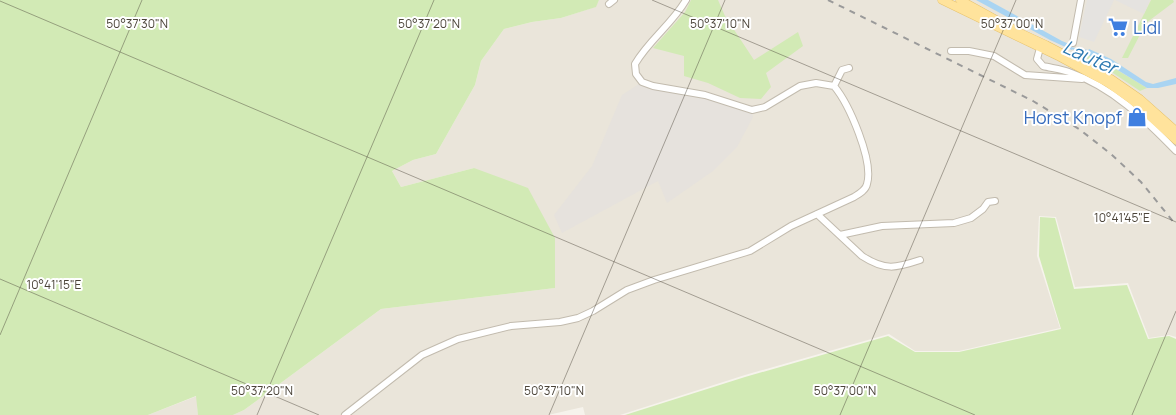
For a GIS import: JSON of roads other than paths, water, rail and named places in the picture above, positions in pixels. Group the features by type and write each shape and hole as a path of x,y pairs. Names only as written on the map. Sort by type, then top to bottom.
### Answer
{"main road":[{"path":"942,0 1088,72 1120,91 1176,140"},
{"path":"960,0 1111,79 1140,99 1176,131"}],"street":[{"path":"345,415 422,355 478,333 504,327 560,322 578,318 627,290 750,251 863,191 867,185 868,175 861,138 840,93 834,86 816,83 800,86 765,107 752,110 705,95 653,86 642,82 636,74 635,64 643,50 680,11 686,0"},
{"path":"1073,43 1081,0"},
{"path":"1040,48 1037,58 1042,66 1068,71 1104,88 1127,104 1176,151"},
{"path":"951,51 969,51 994,56 1025,75 1086,79"},
{"path":"834,86 842,70 850,68"},
{"path":"840,235 882,226 954,223 971,218 983,209 988,202 995,201"},
{"path":"817,214 862,256 880,266 889,268 899,267 920,260"}],"water":[{"path":"976,0 988,0 1072,45 1072,50 1050,40"},
{"path":"1089,49 1111,59 1146,82 1153,84 1176,78 1176,84 1158,88 1147,88 1111,66 1086,54"}],"waterway":[{"name":"Lauter","path":"1070,48 1088,51"}],"railway":[{"path":"828,0 1033,101 1079,129 1111,154 1141,182 1176,225"}],"place":[{"name":"Lidl","path":"1118,27"},
{"name":"Horst Knopf","path":"1137,117"}]}
